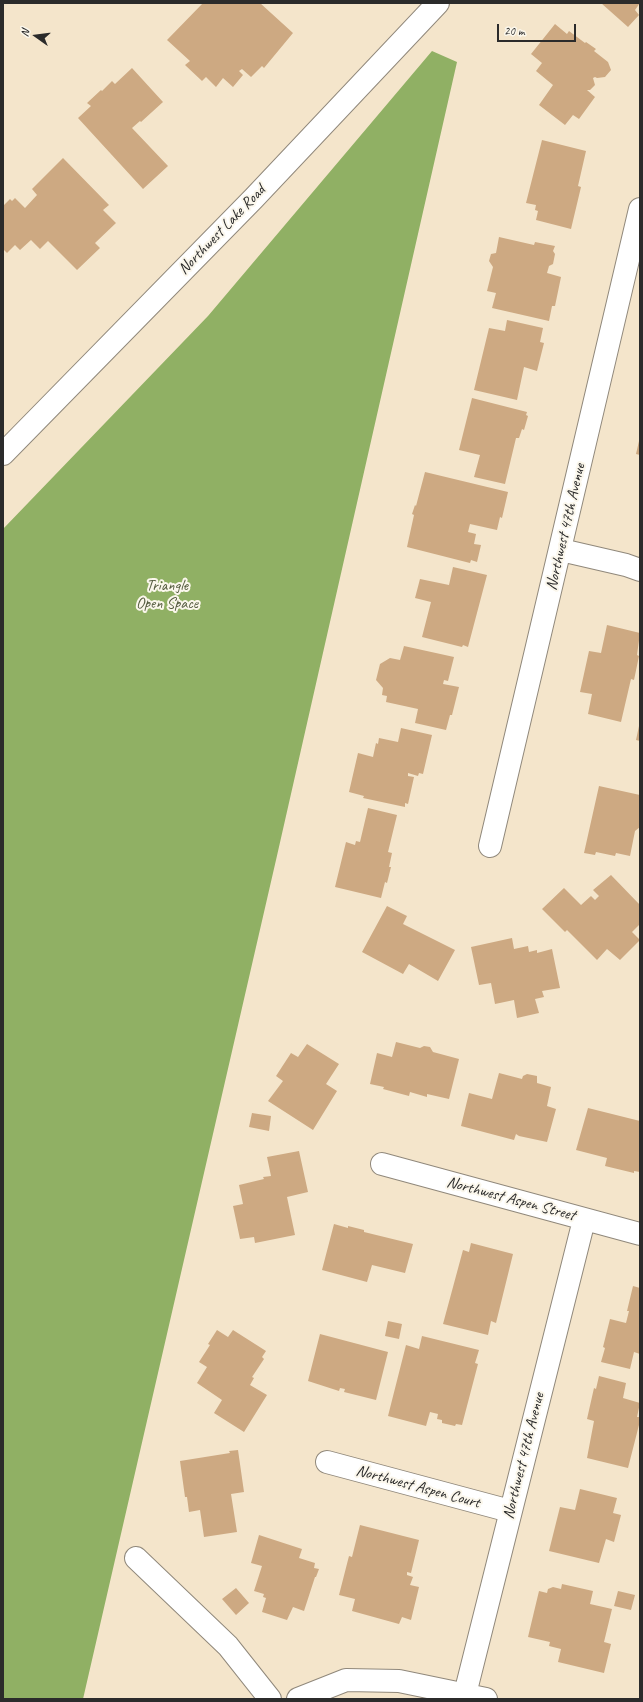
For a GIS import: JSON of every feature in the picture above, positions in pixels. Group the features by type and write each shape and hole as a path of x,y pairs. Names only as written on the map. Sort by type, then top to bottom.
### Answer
{"street":[{"name":"Northwest Lake Road","path":"3,454 254,198 438,3"},
{"name":"Northwest 47th Avenue","path":"490,846 639,215"},
{"path":"561,550 626,565 640,570"},
{"name":"Northwest Aspen Street","path":"382,1164 640,1234"},
{"name":"Northwest 47th Avenue","path":"465,1694 584,1220"},
{"name":"Northwest Aspen Court","path":"327,1462 510,1511"},
{"path":"136,1558 228,1646 270,1699"},
{"path":"298,1699 346,1680 399,1681 486,1699"}],"green space":[{"name":"Triangle Open Space","path":"432,51 457,62 276,860 83,1699 3,1699 3,529 208,316"}],"building":[{"path":"203,3 260,3 293,33 264,68 262,66 251,77 242,69 239,71 243,75 233,87 223,78 216,87 206,77 202,81 185,65 190,61 167,40"},
{"path":"601,3 640,3 635,10 639,15 628,27"},
{"path":"555,24 567,34 569,31 596,49 594,51 608,62 611,70 605,77 593,78 595,85 590,90 587,90 595,97 579,119 573,115 565,125 539,105 553,85 536,71 542,63 531,54"},
{"path":"132,68 163,102 132,128 168,166 143,189 78,118 91,106 87,103 101,90 102,91 112,81 115,84"},
{"path":"542,140 586,151 578,186 581,187 571,229 536,220 538,211 535,210 536,205 526,203"},
{"path":"63,158 109,205 103,210 116,223 95,243 100,248 77,270 48,241 40,249 31,240 20,250 15,245 7,253 3,249 3,206 10,199 12,201 15,198 25,208 37,195 32,189"},
{"path":"499,237 534,245 535,242 555,246 553,251 555,254 553,264 549,266 547,273 561,277 555,306 552,306 549,321 492,308 496,293 487,291 493,267 489,261 491,254 496,253"},
{"path":"507,320 543,328 540,342 544,343 537,371 524,367 517,400 474,390 489,328 505,331"},
{"path":"472,398 527,412 526,415 528,416 524,430 522,429 519,438 516,438 505,484 474,477 480,455 459,450"},
{"path":"640,441 640,455 636,454"},
{"path":"425,472 508,492 502,518 500,517 497,530 470,524 468,532 476,534 474,544 481,545 477,562 471,560 470,563 407,547 414,515 412,514 415,505 416,506"},
{"path":"453,567 487,575 468,647 463,645 462,647 422,637 431,602 415,598 420,579 449,585"},
{"path":"607,625 640,633 637,655 639,656 634,680 631,679 621,722 588,714 592,694 580,692 589,651 601,653"},
{"path":"404,646 454,657 448,681 444,680 443,684 459,687 452,715 450,715 446,730 415,723 418,709 386,702 387,696 382,695 383,688 376,680 380,664 390,658 400,660"},
{"path":"640,726 640,741 636,740"},
{"path":"401,728 432,735 423,774 419,773 418,776 408,773 408,776 414,777 408,804 405,803 405,807 363,798 364,796 349,792 358,753 373,757 376,743 378,744 379,738 398,742"},
{"path":"599,786 640,795 640,827 635,831 630,856 616,853 615,856 596,852 595,855 584,853"},
{"path":"368,808 397,815 388,852 392,853 389,867 391,867 381,898 335,887 346,842 355,845 356,841 360,842"},
{"path":"611,875 640,905 640,924 632,932 640,940 620,960 607,949 597,960 567,930 565,932 542,909 564,888 581,905 591,896 595,900 599,896 593,890"},
{"path":"387,906 407,916 403,924 455,950 438,981 409,964 403,974 362,952"},
{"path":"512,938 514,949 528,946 529,952 537,950 537,953 552,949 560,988 542,991 544,997 535,999 539,1013 517,1018 514,1000 495,1004 491,983 479,985 471,947"},
{"path":"396,1042 420,1048 424,1046 430,1047 433,1052 459,1059 449,1099 427,1094 427,1097 410,1092 409,1096 383,1089 384,1087 370,1084 377,1053 392,1057"},
{"path":"307,1044 339,1064 326,1084 337,1091 313,1130 268,1101 283,1081 276,1076 291,1053 298,1057"},
{"path":"499,1073 522,1079 523,1076 527,1074 537,1076 537,1083 551,1087 547,1106 556,1109 547,1142 516,1134 514,1140 461,1126 469,1093 492,1099"},
{"path":"588,1108 640,1121 640,1172 634,1171 634,1173 605,1166 607,1158 576,1150"},
{"path":"252,1113 271,1116 269,1131 249,1127"},
{"path":"299,1151 308,1192 287,1197 295,1235 255,1243 254,1237 240,1239 233,1206 243,1204 239,1185 264,1179 263,1177 271,1176 267,1157"},
{"path":"334,1224 364,1230 364,1232 413,1244 405,1273 372,1265 367,1282 322,1270"},
{"path":"471,1243 513,1254 496,1323 491,1321 488,1335 443,1324 463,1250 469,1252"},
{"path":"633,1286 640,1288 640,1354 634,1352 630,1369 601,1362 610,1319 626,1323 629,1311 627,1311"},
{"path":"388,1321 402,1324 399,1339 385,1336"},
{"path":"217,1330 228,1337 233,1330 266,1351 262,1357 264,1359 252,1377 254,1378 250,1385 267,1395 244,1432 214,1413 222,1400 197,1383 207,1367 199,1362 210,1345 208,1344"},
{"path":"320,1334 388,1352 376,1400 344,1392 345,1389 340,1388 339,1391 308,1381"},
{"path":"422,1336 479,1350 475,1363 478,1364 462,1425 456,1424 455,1426 442,1423 442,1420 437,1419 438,1414 430,1412 426,1426 388,1416 406,1345 419,1349"},
{"path":"599,1376 626,1383 623,1398 640,1403 637,1417 640,1417 640,1421 628,1468 587,1458 594,1421 587,1419 594,1388 596,1389"},
{"path":"238,1450 244,1492 231,1494 237,1532 204,1537 200,1510 189,1512 187,1497 185,1497 180,1461 230,1453 229,1451"},
{"path":"580,1489 617,1498 613,1513 621,1515 614,1542 606,1539 599,1563 549,1551 560,1507 575,1510"},
{"path":"360,1525 419,1540 411,1573 407,1572 407,1575 413,1577 410,1585 419,1587 411,1620 402,1617 399,1624 352,1611 355,1599 339,1595 349,1556 352,1557"},
{"path":"259,1535 302,1549 299,1558 315,1563 314,1568 319,1569 304,1611 293,1607 287,1620 262,1612 266,1598 263,1597 264,1594 254,1591 262,1566 251,1563"},
{"path":"562,1584 593,1591 590,1604 612,1609 604,1642 611,1644 604,1673 558,1662 561,1649 549,1646 550,1642 528,1637 539,1591 547,1593 548,1589 553,1587 561,1589"},
{"path":"236,1588 249,1603 236,1615 222,1599"},
{"path":"618,1591 635,1595 631,1610 614,1606"}]}
